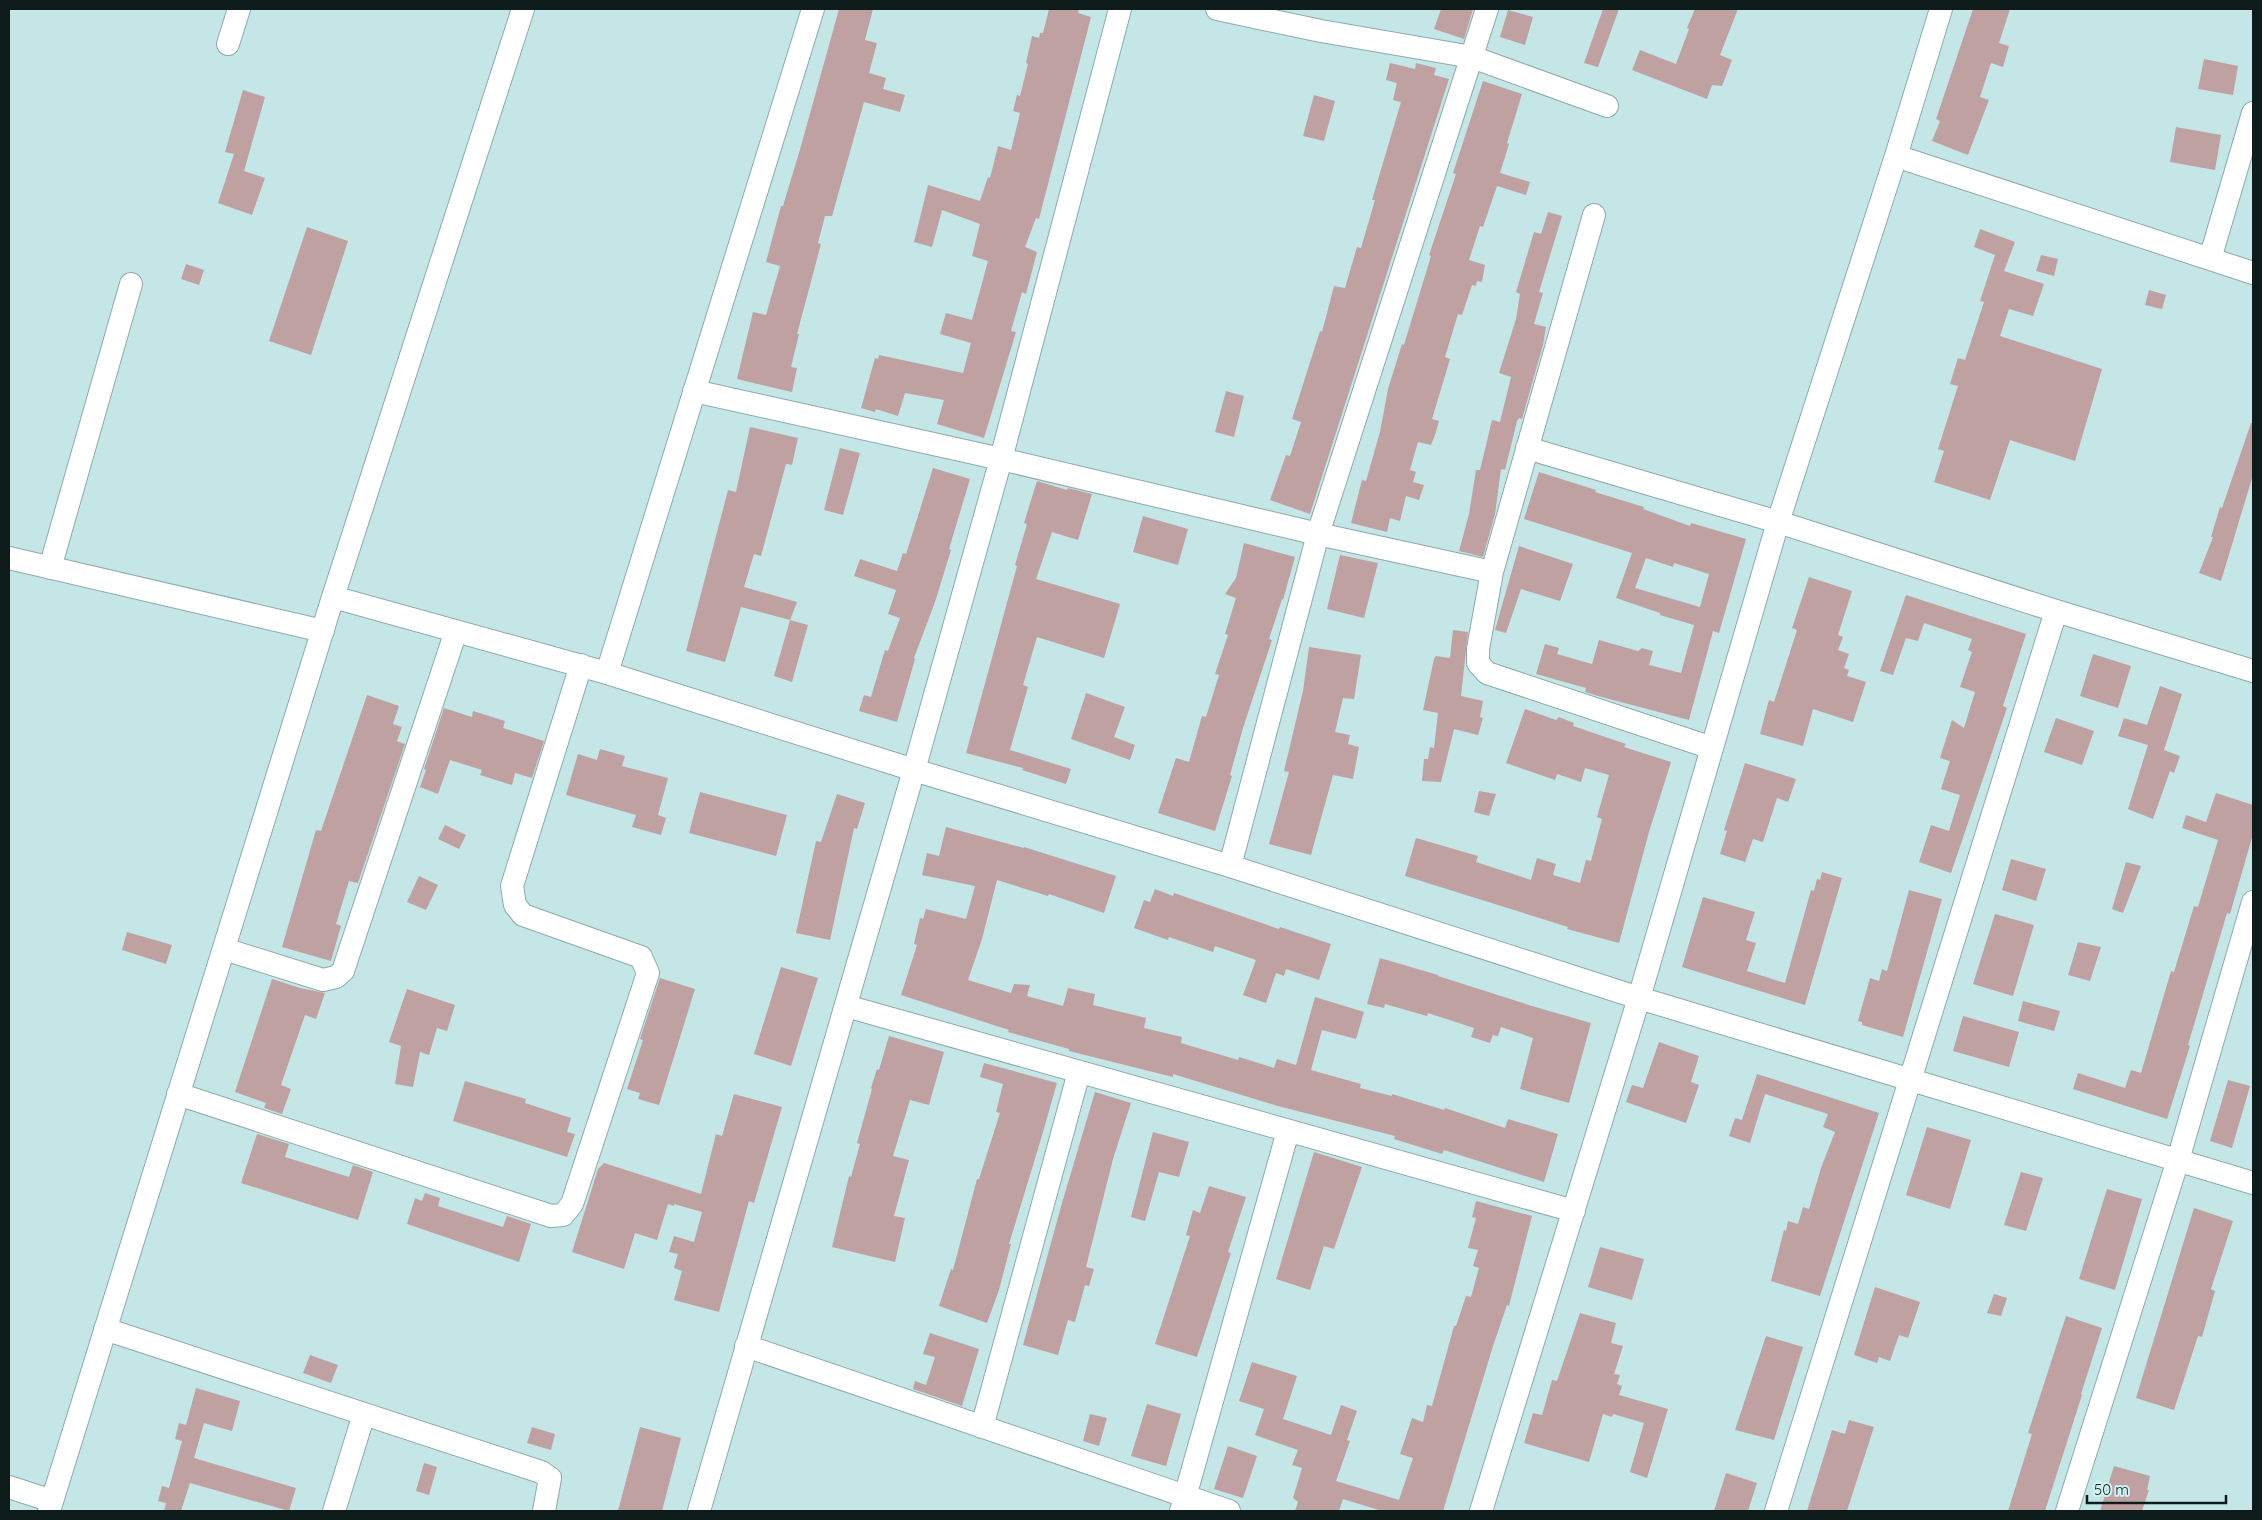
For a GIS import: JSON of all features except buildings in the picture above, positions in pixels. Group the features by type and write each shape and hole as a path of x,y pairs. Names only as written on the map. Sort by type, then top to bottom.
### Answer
{"street":[{"path":"228,44 239,9"},
{"path":"9,1487 50,1506 333,597 523,9"},
{"path":"607,672 812,9"},
{"path":"699,1511 914,770 1001,459 1120,9"},
{"path":"1217,9 1320,31 1472,57 1606,106"},
{"path":"1230,866 1318,534 1487,9"},
{"path":"1481,1511 1640,998 1778,522 1896,156 1941,9"},
{"path":"2210,259 2253,113"},
{"path":"1896,156 2253,273"},
{"path":"1594,216 1492,572 1478,649 1478,663 1487,673 1712,748"},
{"path":"50,568 131,284"},
{"path":"694,391 1001,459 1318,534 1492,572"},
{"path":"1527,448 1778,522 2056,611 2253,671"},
{"path":"9,558 323,631"},
{"path":"333,597 607,672 914,770 1230,866 1640,998 2253,1183"},
{"path":"1776,1511 2056,611"},
{"path":"224,949 323,980 336,978 343,971 456,631"},
{"path":"178,1094 551,1216 563,1215 572,1204 648,972 641,958 523,915 515,905 512,886 581,665"},
{"path":"2067,1511 2178,1160 2253,902"},
{"path":"846,1006 1574,1211"},
{"path":"982,1427 1079,1072"},
{"path":"1184,1504 1288,1131"},
{"path":"105,1329 541,1472 550,1478 544,1511"},
{"path":"746,1346 982,1427 1184,1504 1229,1511"},
{"path":"334,1511 364,1414"}]}
